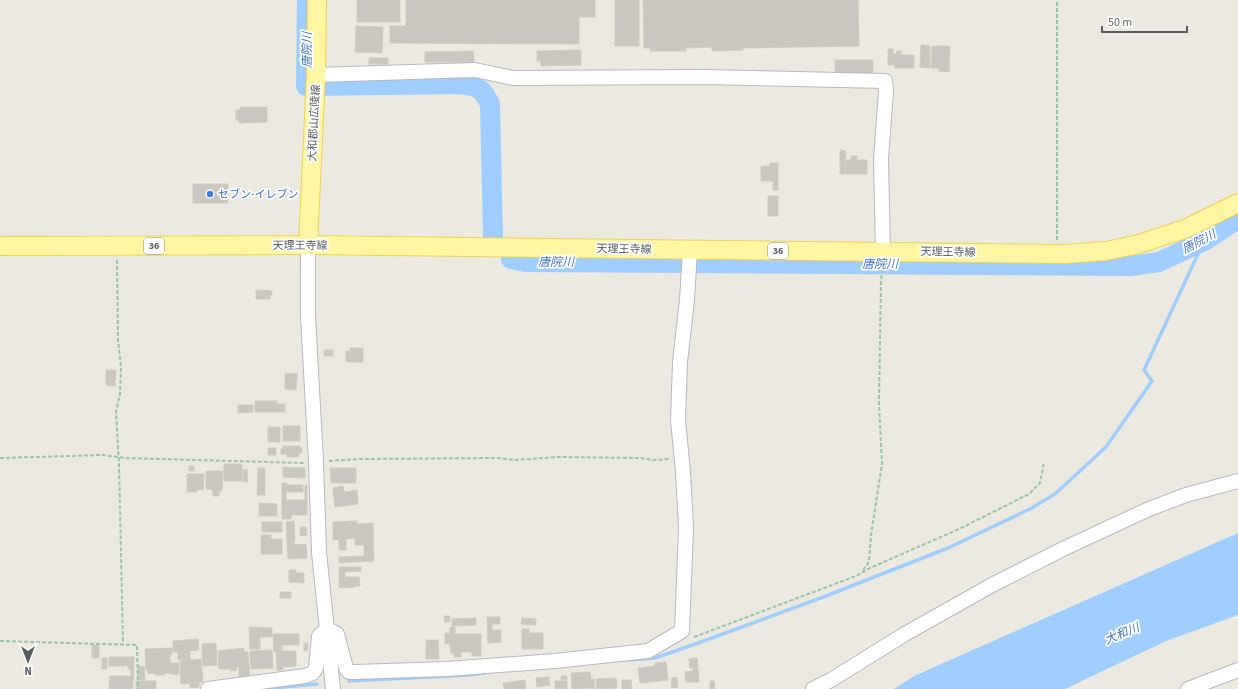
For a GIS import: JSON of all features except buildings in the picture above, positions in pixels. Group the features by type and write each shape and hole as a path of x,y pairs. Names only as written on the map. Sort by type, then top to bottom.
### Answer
{"main road":[{"name":"大和郡山広陵線","path":"308,245 316,75 317,0"},
{"name":"天理王寺線","path":"0,246 308,245 1056,254 1106,250 1139,244 1185,229 1238,203"}],"street":[{"path":"316,75 475,70 513,78 701,77 885,81 886,91 881,159 883,252"},
{"path":"308,245 308,316 319,552 333,689"},
{"path":"328,629 337,634 346,668 349,672 447,669 555,661 648,651 682,631 686,528 678,420 680,362 687,300 690,250"},
{"path":"813,689 831,680 905,634 992,585 1065,548 1148,509 1186,495 1238,481"},
{"path":"208,689 305,676 313,673 316,668 319,636 328,629"},
{"path":"1188,689 1238,670"}],"path":[{"path":"1056,254 1057,0"},
{"path":"116,246 118,340 121,367 120,394 116,412 123,644"},
{"path":"862,572 869,562 871,534 882,464 879,404 881,280 883,270 883,252"},
{"path":"0,458 103,455 118,458 309,463 360,459 498,458 515,460 558,457 641,458 658,460 681,458"},
{"path":"693,637 856,576 862,572 959,530 1029,494 1040,483 1044,462"},
{"path":"0,641 137,645 138,689"}],"water":[{"name":"大和川","path":"1238,533 1238,615 1166,641 1065,689 894,689 914,676"}],"waterway":[{"name":"唐院川","path":"307,0 306,86 460,84 475,87 482,91 490,104 493,236"},
{"name":"唐院川","path":"511,259 525,262 1131,266 1159,262 1204,241 1238,219"},
{"path":"630,660 655,658 826,596 948,548 1030,509 1055,494 1106,447 1152,381 1144,370 1204,241"},
{"path":"349,681 485,673"},
{"path":"263,689 317,684"}],"place":[{"name":"セブン-イレブン","path":"210,194"}]}
